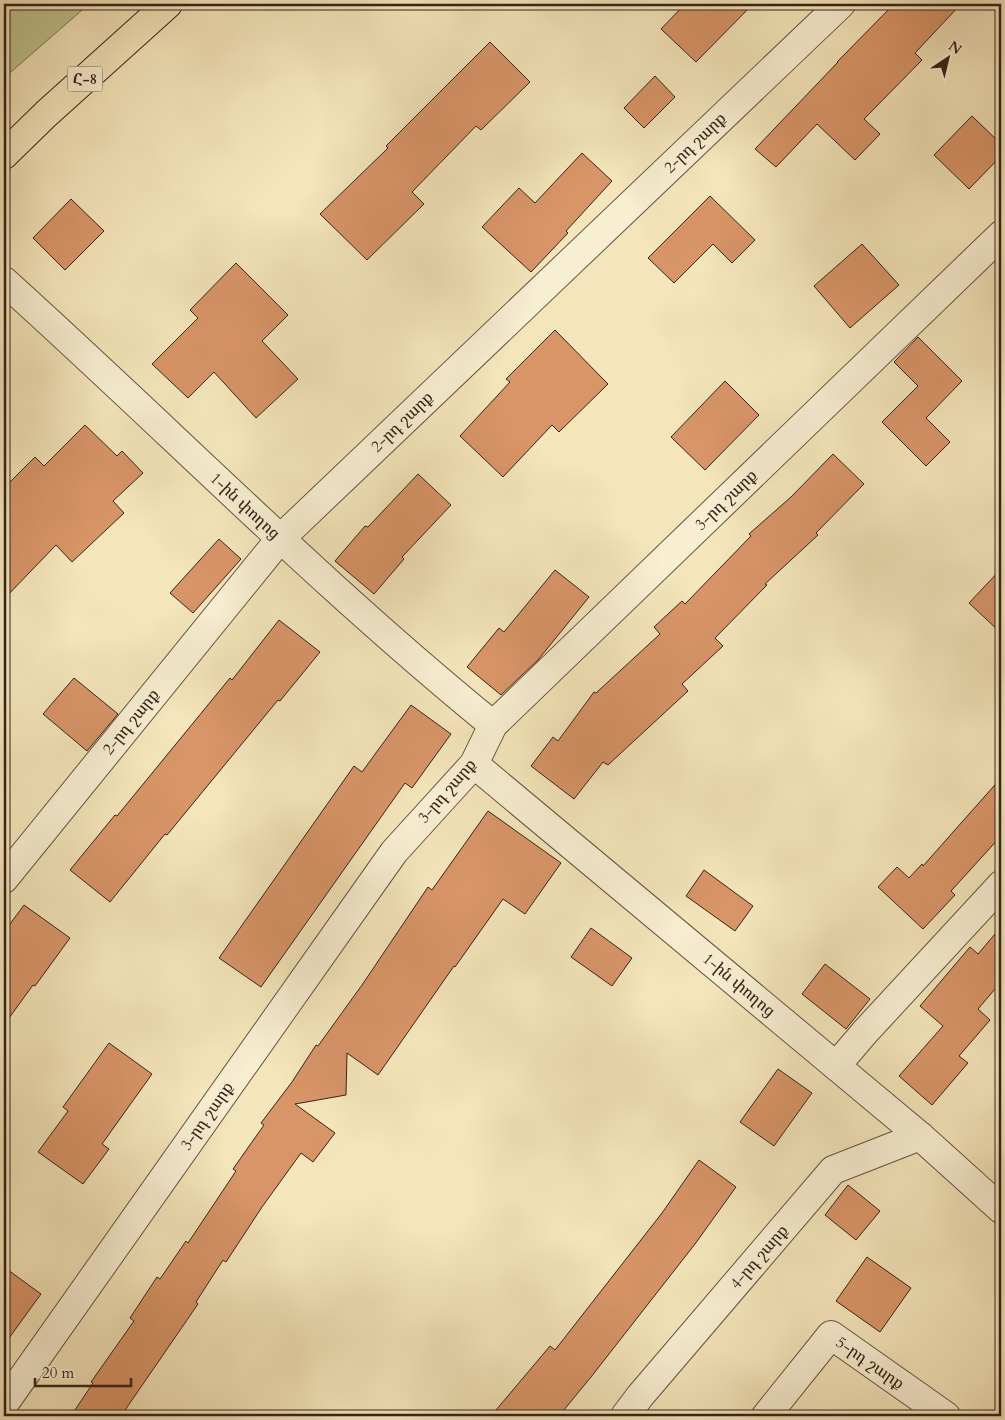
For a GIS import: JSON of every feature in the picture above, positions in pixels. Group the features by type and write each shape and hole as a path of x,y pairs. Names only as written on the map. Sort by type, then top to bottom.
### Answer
{"main road":[{"name":"Հ-8","path":"4,155 168,4"}],"street":[{"name":"2-րդ շարք","path":"4,879 280,539 842,4"},
{"name":"3-րդ շարք","path":"4,1404 394,852 474,764 492,726 1001,235"},
{"name":"1-ին փողոց","path":"4,280 280,539 438,681 492,726"},
{"name":"1-ին փողոց","path":"474,764 920,1136 1001,1209"},
{"path":"836,1066 1001,885"},
{"name":"4-րդ շարք","path":"625,1416 833,1170 920,1136"},
{"name":"5-րդ շարք","path":"766,1416 830,1335 946,1416"}],"green space":[{"path":"4,4 89,4 4,78"}],"building":[{"path":"685,4 753,4 696,62 661,29"},
{"path":"894,4 961,4 915,53 922,60 864,119 880,134 855,160 817,124 776,167 755,149"},
{"path":"490,42 530,82 481,130 476,126 412,192 424,204 367,260 320,214 388,148 386,146"},
{"path":"655,76 675,97 644,128 624,108"},
{"path":"972,116 1001,144 1001,156 969,189 934,155"},
{"path":"582,153 612,181 566,231 568,233 531,272 482,227 519,188 535,203"},
{"path":"710,196 755,240 732,263 713,244 674,283 648,258"},
{"path":"71,199 104,231 65,270 33,238"},
{"path":"862,244 899,285 850,328 814,286"},
{"path":"236,263 288,315 262,341 298,379 256,418 214,372 188,398 152,364 198,318 190,310"},
{"path":"555,330 608,384 559,432 552,425 503,477 460,436 510,382 506,379"},
{"path":"918,337 962,381 926,418 950,442 926,466 882,422 918,386 894,362"},
{"path":"725,381 759,415 705,470 671,437"},
{"path":"85,425 117,456 122,451 143,473 113,501 124,513 72,562 56,545 4,599 4,488 35,457 44,466"},
{"path":"833,454 864,484 816,533 818,535 765,584 767,585 715,638 723,646 682,684 688,691 608,765 603,762 574,799 531,766 553,737 558,741 594,692 596,693 660,634 654,627 682,601 685,604 751,536 749,534 791,497"},
{"path":"418,474 451,505 402,557 404,559 374,594 335,561 365,526 368,527"},
{"path":"219,539 241,559 193,613 170,593"},
{"path":"1001,569 1001,633 969,603"},
{"path":"555,570 589,597 538,660 501,695 467,667 499,628 504,632"},
{"path":"279,620 320,652 167,835 165,834 110,902 70,870 115,815 117,816 230,678 232,680"},
{"path":"74,678 118,714 87,751 43,714"},
{"path":"411,705 451,734 412,788 405,783 261,987 219,958 354,766 362,772"},
{"path":"1001,778 1001,836 951,891 955,895 923,929 878,887 897,867 909,878 922,864 923,866"},
{"path":"488,811 561,863 525,914 503,899 378,1075 347,1053 346,1095 295,1104 335,1133 313,1162 301,1153 262,1207 226,1262 223,1260 196,1302 198,1304 121,1416 71,1416 93,1383 91,1382 134,1321 130,1318 157,1277 160,1279 186,1241 188,1243 236,1171 233,1169 264,1125 261,1123 292,1082 316,1045 318,1046 362,985 428,887 432,890"},
{"path":"704,870 753,906 735,931 686,896"},
{"path":"24,905 70,938 4,1025 4,932"},
{"path":"1001,927 1001,982 978,1009 990,1020 959,1056 968,1063 932,1105 899,1076 943,1026 920,1006 970,947 978,954"},
{"path":"591,928 632,958 612,986 571,957"},
{"path":"825,964 870,999 846,1029 802,994"},
{"path":"109,1043 152,1074 102,1144 109,1149 83,1184 38,1152 68,1111 63,1107"},
{"path":"778,1069 812,1093 774,1146 740,1122"},
{"path":"699,1160 736,1187 695,1244 591,1377 559,1416 491,1416 550,1346 555,1350 662,1213"},
{"path":"848,1185 880,1211 856,1240 825,1215"},
{"path":"867,1257 911,1288 880,1332 836,1301"},
{"path":"4,1267 41,1294 4,1345"}]}
